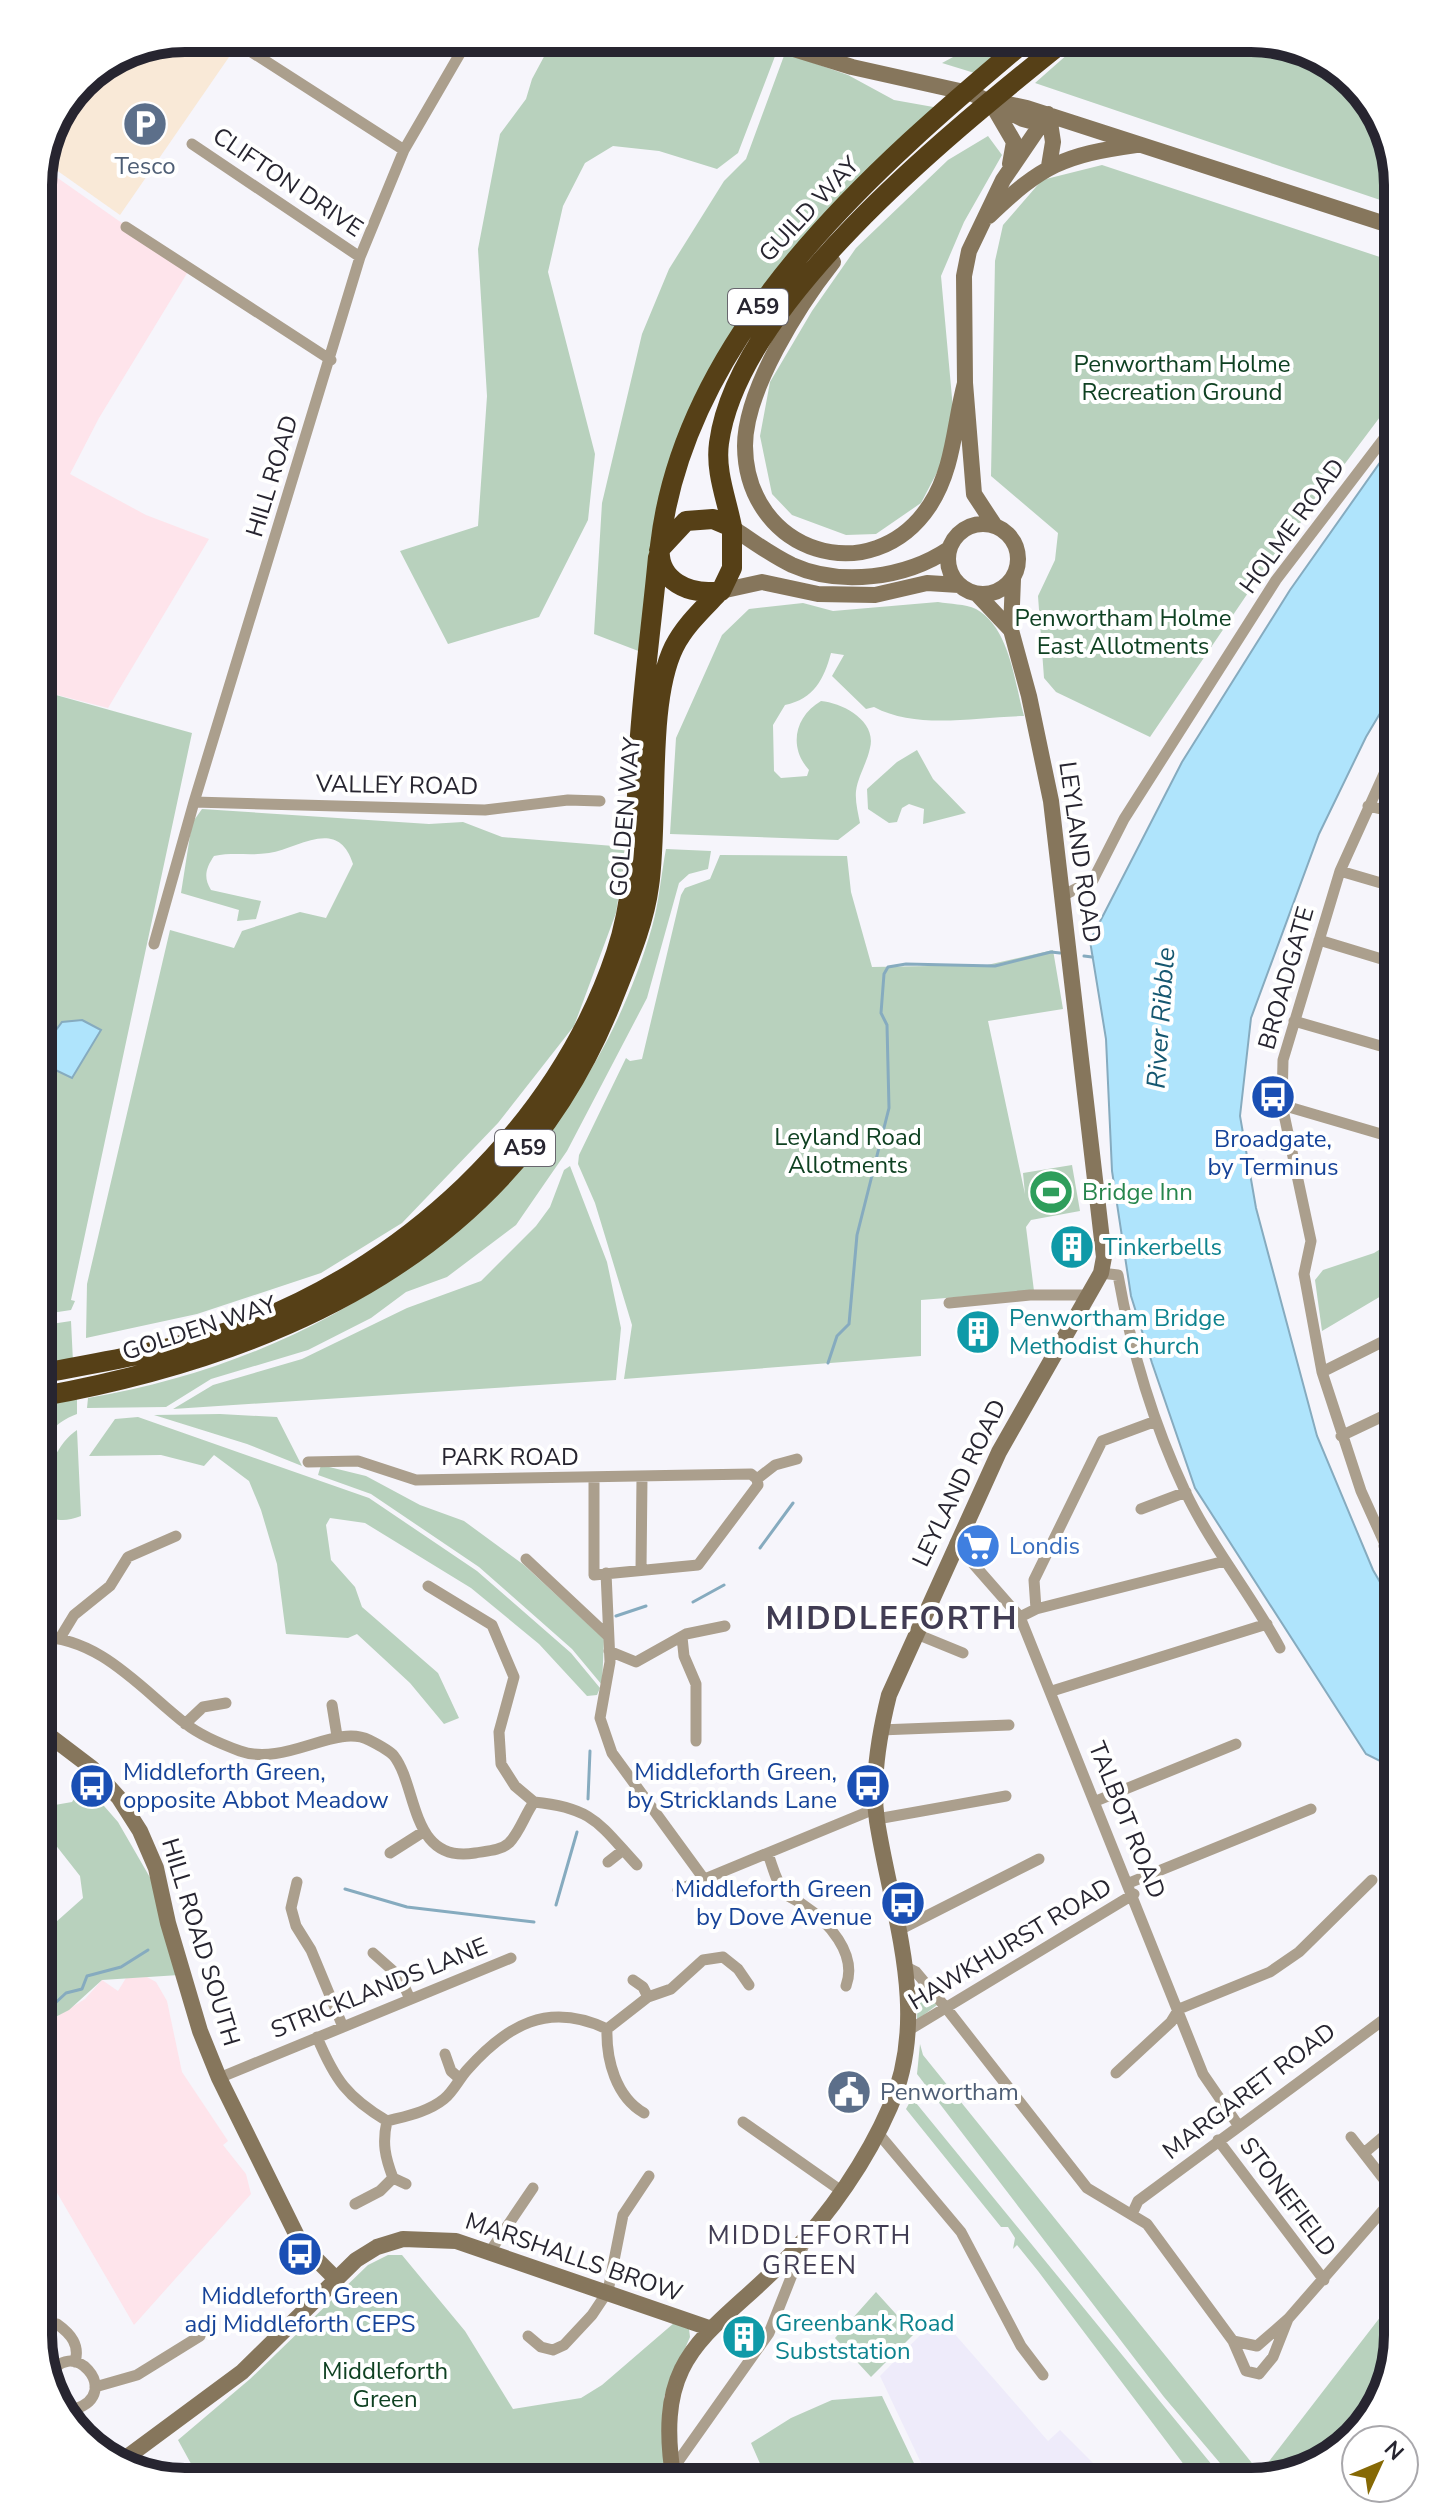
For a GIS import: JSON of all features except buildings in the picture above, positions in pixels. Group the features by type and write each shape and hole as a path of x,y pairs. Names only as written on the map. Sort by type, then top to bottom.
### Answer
{"highway":[{"name":"GUILD WAY","path":"659,553 663,514 688,435 732,348 757,308 811,241 939,114 1012,52"},
{"name":"GUILD WAY","path":"733,528 718,459 732,396 779,313 807,276 876,207 956,132 1050,52"},
{"path":"721,591 683,588 664,571 659,553 677,526 686,521 713,519 733,528"},
{"name":"A59","path":"721,591 732,568 733,528"},
{"name":"GOLDEN WAY","path":"52,1371 179,1346 280,1310 369,1264 403,1241 496,1155 522,1125 558,1071 616,953 632,884 639,746 659,553"},
{"name":"GOLDEN WAY","path":"52,1394 123,1380 237,1347 299,1322 389,1273 467,1210 536,1135 596,1041 628,960 649,888 665,670 683,632 721,591"}],"main road":[{"path":"803,52 852,67 936,84 1046,121 1141,144 1384,223"},
{"path":"959,585 949,568 953,542 974,494 965,383 964,276 969,251 1015,148 1011,132 989,100"},
{"path":"1046,121 1052,155 1049,166"},
{"path":"1003,180 1046,121"},
{"path":"980,226 1025,182 1049,166 1085,152 1141,144"},
{"path":"876,207 818,281 785,335 761,386 749,419 745,443 753,496 779,528 806,545 834,552 862,551 889,543 917,522 941,483 950,458 965,383"},
{"path":"974,494 995,526"},
{"path":"721,591 762,582 818,594 861,595 927,583 959,585 977,594 997,592 1013,579 1018,569 1017,548 1005,531 995,526 979,524 927,563 890,574 836,575 795,566 733,528"},
{"name":"LEYLAND ROAD","path":"672,2468 668,2429 670,2397 689,2352 709,2328 806,2238 878,2133 900,2080 909,2030 906,1967 877,1813 880,1730 897,1671 955,1543 1025,1402 1101,1273 1104,1241 1064,895 1036,726 1011,630 1013,579"},
{"name":"LEYLAND ROAD","path":"977,594 1011,630"},
{"name":"HILL ROAD SOUTH","path":"52,1738 92,1768 119,1798 140,1831 156,1868 168,1923 200,2031 219,2078 301,2244 335,2278"},
{"name":"MARSHALLS BROW","path":"131,2456 242,2372 335,2278 377,2247 403,2239 436,2238 491,2250 709,2328"}],"street":[{"path":"252,52 404,150"},
{"name":"HILL ROAD","path":"154,944 194,802 360,257 404,150 461,52"},
{"name":"CLIFTON DRIVE","path":"192,144 360,257"},
{"path":"126,227 331,360"},
{"name":"HOLME ROAD","path":"1064,895 1093,880 1124,819 1276,580 1384,438"},
{"name":"BROADGATE","path":"1384,772 1340,871 1283,1060 1282,1105 1311,1241 1304,1274 1322,1372 1341,1436 1384,1546"},
{"name":"VALLEY ROAD","path":"194,802 485,810 568,800 600,801"},
{"path":"1368,806 1384,810"},
{"path":"1340,871 1384,884"},
{"path":"1319,940 1384,960"},
{"path":"1294,1021 1384,1047"},
{"path":"1282,1105 1384,1135"},
{"path":"1101,1273 1118,1275 1128,1325 1156,1421 1186,1492 1280,1648"},
{"path":"949,1303 1030,1295 1087,1295"},
{"path":"1322,1372 1384,1341"},
{"path":"1341,1436 1384,1416"},
{"path":"1036,1609 1034,1580 1102,1441 1156,1421"},
{"path":"606,1573 698,1565 755,1494 757,1479 775,1465 797,1459"},
{"name":"PARK ROAD","path":"308,1462 358,1461 416,1480 594,1479 594,1575 606,1573 609,1651 600,1718 612,1753 704,1879"},
{"path":"594,1479 751,1474 757,1479"},
{"path":"641,1570 642,1478"},
{"path":"1141,1509 1186,1492"},
{"path":"60,1638 74,1615 110,1586 128,1557 176,1536"},
{"name":"TALBOT ROAD","path":"955,1543 1020,1617 1132,1888 1203,2074 1238,2125"},
{"path":"526,1559 607,1635"},
{"path":"1020,1617 1036,1609 1225,1561"},
{"path":"428,1586 492,1625 514,1677 499,1732 501,1764 515,1786 534,1802 553,1804 595,1818 637,1865"},
{"path":"1052,1691 1267,1624"},
{"path":"609,1651 636,1662 682,1637 725,1626"},
{"path":"914,1633 963,1653"},
{"path":"682,1637 684,1656 696,1684 696,1741"},
{"path":"52,1638 60,1638 123,1668 185,1724 208,1738 244,1753 290,1753 337,1736 365,1738 393,1754 406,1779 412,1809 423,1832 444,1849 468,1854 501,1848 517,1833 534,1802"},
{"path":"185,1724 203,1707 226,1703"},
{"path":"332,1705 337,1736"},
{"path":"880,1730 1009,1725"},
{"path":"1096,1801 1236,1744"},
{"path":"678,1890 877,1813 1006,1796"},
{"name":"HAWKHURST ROAD","path":"909,2030 947,2009 1132,1888 1311,1809"},
{"path":"390,1853 423,1832"},
{"path":"608,1862 622,1851"},
{"path":"768,1854 777,1881 787,1895 822,1919 841,1944 849,1960 851,1974 846,1986"},
{"path":"899,1930 1039,1859"},
{"path":"1116,2073 1171,2022 1179,2009 1270,1972 1289,1959 1372,1880"},
{"path":"297,1882 291,1908 296,1926 327,1985 343,2027"},
{"path":"373,1953 400,1977 410,1999"},
{"path":"644,2113 629,2104 613,2073 606,2050 607,2029 648,1997 671,1989 703,1960 723,1957 738,1969 749,1985"},
{"name":"STRICKLANDS LANE","path":"219,2078 511,1958"},
{"path":"906,1967 916,1972 947,2009 1087,2188 1133,2212 1147,2224 1233,2341 1246,2371 1259,2374 1273,2357 1288,2319"},
{"path":"633,1980 643,1987 648,1997"},
{"path":"317,2037 333,2075 356,2102 387,2121 425,2110 446,2098 459,2078 506,2033 534,2018 573,2017 607,2029"},
{"name":"MARGARET ROAD","path":"1133,2212 1138,2201 1384,2020"},
{"path":"445,2054 451,2071 459,2078"},
{"path":"387,2121 383,2142 393,2178 406,2184"},
{"path":"743,2122 840,2190"},
{"path":"878,2133 961,2232 1021,2346 1043,2375"},
{"path":"1351,2137 1384,2178"},
{"path":"1364,2153 1383,2137"},
{"name":"STONEFIELD","path":"1218,2140 1324,2280"},
{"path":"528,2336 541,2347 553,2350 564,2345 592,2315 608,2291 623,2215 649,2176"},
{"path":"355,2204 380,2191 393,2178"},
{"path":"491,2250 533,2188"},
{"path":"1233,2341 1257,2346 1288,2319 1384,2209"},
{"path":"678,2468 769,2333 806,2238"},
{"path":"57,2324 74,2341 78,2351 75,2362"},
{"path":"95,2387 137,2375 200,2336"},
{"path":"57,2367 75,2362 92,2374 95,2387 89,2402 73,2407"}],"shaded area":[{"name":"Tesco","path":"185,52 221,52 229,57 120,215 54,168 66,126 80,104 97,85 142,59"},
{"path":"52,174 189,270 99,418 70,474 146,515 209,539 108,708 52,694"},
{"path":"147,1977 156,1982 167,2001 182,2072 228,2141 223,2145 246,2174 251,2194 134,2325 52,2184 52,2019 85,1999 102,1980 118,1991 126,1978"},
{"path":"939,2316 1048,2441 1060,2430 1098,2468 923,2468 880,2376"}],"green space":[{"path":"546,52 777,52 738,153 717,169 659,151 613,146 585,163 563,206 548,272 595,454 588,520 539,617 448,644 400,551 478,526 487,396 478,249 500,134 526,99 532,79"},
{"path":"962,52 1009,52 981,75 942,63"},
{"path":"1070,52 1260,52 1294,59 1325,74 1362,111 1379,151 1384,201 1035,83"},
{"path":"785,53 848,75 894,100 939,108 844,196 697,401 641,652 594,634 602,503 642,334 669,269 724,181 746,159"},
{"path":"988,136 1002,155 964,222 941,276 953,409 943,461 921,503 876,534 846,535 792,515 772,494 760,436 770,382 812,311 856,248 948,160"},
{"name":"Penwortham Holme Recreation Ground","path":"1102,165 1384,258 1384,412 1250,590 1150,737 1056,692 1044,678 1038,596 1055,560 1058,533 991,476 995,261 1003,225 1042,180"},
{"path":"938,602 976,609 996,629 1009,656 1024,716 927,720 891,714 874,707 866,709 832,676 844,655 831,653 816,686 803,698 785,705 773,725 774,771 781,778 807,776 809,770 798,752 797,732 812,707 821,701 848,710 863,722 871,738 869,754 856,791 860,823 838,840 670,834 676,738 722,635 749,609 803,603 833,611"},
{"path":"52,694 192,733 71,1310 52,1313"},
{"path":"917,750 933,779 966,813 923,824 924,809 909,804 902,808 897,822 889,823 868,809 867,789 897,762"},
{"path":"202,809 429,824 463,822 502,837 626,847 616,913 574,1026 498,1123 402,1223 321,1273 197,1314 86,1338 87,1284 170,930 234,948 242,931 300,912 326,918 353,864 338,841 327,838 269,853 214,856 206,873 211,890 261,901 256,919 237,921 239,910 181,893 192,823"},
{"path":"666,849 711,851 708,869 689,874 679,883 647,998 567,1151 516,1225 447,1277 406,1292 371,1318 308,1350 211,1379 166,1407 87,1408 88,1398 184,1376 275,1343 361,1298 440,1244 510,1179 569,1104 617,1020 652,927"},
{"name":"Leyland Road Allotments","path":"720,855 847,856 851,892 872,967 987,965 1053,950 1063,1009 988,1021 1025,1194 1023,1173 1072,1165 1080,1211 1031,1220 1026,1227 1034,1291 921,1300 921,1356 624,1379 632,1325 595,1203 578,1164 579,1155 626,1058 630,1061 642,1059 681,895 685,888 710,879"},
{"path":"570,1166 607,1262 621,1328 616,1380 173,1409 213,1385 302,1359 407,1308 481,1281 536,1226 550,1207 564,1170"},
{"path":"1384,1247 1384,1294 1322,1331 1315,1280 1323,1270"},
{"path":"71,1321 73,1362 52,1366 52,1324"},
{"path":"77,1399 77,1414 62,1421 52,1431 52,1404"},
{"path":"154,1415 277,1417 302,1466 247,1444"},
{"path":"138,1417 369,1498 477,1571 571,1653 600,1688 597,1695 587,1696 539,1644 471,1588 365,1523 330,1518 326,1525 331,1560 355,1587 362,1607 438,1673 459,1718 444,1724 410,1683 357,1634 348,1638 286,1634 277,1564 249,1481 214,1455 204,1466 161,1455 89,1456 115,1419"},
{"path":"77,1430 81,1516 62,1520 52,1517 52,1463 65,1441"},
{"path":"321,1465 366,1476 420,1505 464,1521 524,1565 604,1639 602,1685 572,1649 479,1567 371,1494 318,1475"},
{"path":"84,1783 118,1822 152,1881 179,1975 102,1980 69,2010 52,2019 52,1926 83,1898 80,1876 52,1840 52,1805 72,1802"},
{"path":"920,1986 937,2005 917,2020 918,1988"},
{"path":"920,2044 923,2055 1256,2468 1224,2468 1164,2397 917,2074"},
{"path":"912,2098 1215,2468 1186,2468 1038,2271 1017,2245 1013,2249 1015,2238 1008,2227 1001,2227 906,2109"},
{"name":"Middleforth Green","path":"388,2255 402,2255 465,2331 513,2409 581,2398 602,2385 674,2323 689,2329 690,2337 664,2397 666,2468 193,2468 178,2440 250,2379 368,2265"},
{"path":"876,2292 914,2334 871,2377 835,2338"},
{"path":"1384,2312 1383,2352 1377,2378 1362,2409 1350,2424 1340,2424 1340,2434 1325,2446 1264,2467"},
{"path":"882,2396 916,2468 762,2468 751,2443 791,2418 832,2400"}],"water":[{"name":"River Ribble","path":"1384,457 1384,707 1319,834 1251,1018 1240,1116 1256,1208 1317,1436 1373,1570 1384,1589 1384,1763 1366,1754 1195,1488 1131,1296 1112,1171 1106,1039 1090,941 1182,762 1290,590"},
{"path":"82,1020 101,1030 72,1078 52,1068 52,1036 62,1022"}],"waterway":[{"path":"828,1363 837,1336 849,1324 857,1235 889,1108 887,1025 881,1013 884,974 888,967 906,964 995,966 1051,952 1060,953"},
{"path":"1084,956 1092,957"},
{"path":"760,1548 793,1503"},
{"path":"693,1602 724,1585"},
{"path":"616,1616 646,1606"},
{"path":"588,1799 590,1751"},
{"path":"556,1905 577,1832"},
{"path":"345,1889 407,1907 534,1922"},
{"path":"52,2006 66,1993 82,1989 87,1976 121,1967 148,1950"}],"place":[{"name":"Tesco","path":"145,124"},
{"name":"Broadgate, by Terminus","path":"1273,1097"},
{"name":"Bridge Inn","path":"1051,1192"},
{"name":"Tinkerbells","path":"1072,1247"},
{"name":"Penwortham Bridge Methodist Church","path":"978,1332"},
{"name":"Londis","path":"978,1546"},
{"name":"Middleforth Green, opposite Abbot Meadow","path":"92,1786"},
{"name":"Middleforth Green, by Stricklands Lane","path":"868,1786"},
{"name":"Middleforth Green by Dove Avenue","path":"903,1903"},
{"name":"Penwortham","path":"849,2092"},
{"name":"Middleforth Green adj Middleforth CEPS","path":"300,2254"},
{"name":"Greenbank Road Subststation","path":"744,2337"}],"district":[{"name":"MIDDLEFORTH","path":"892,1618"},
{"name":"MIDDLEFORTH GREEN","path":"810,2250"}],"park label":[{"name":"Penwortham Holme East Allotments","path":"1123,632"}]}
